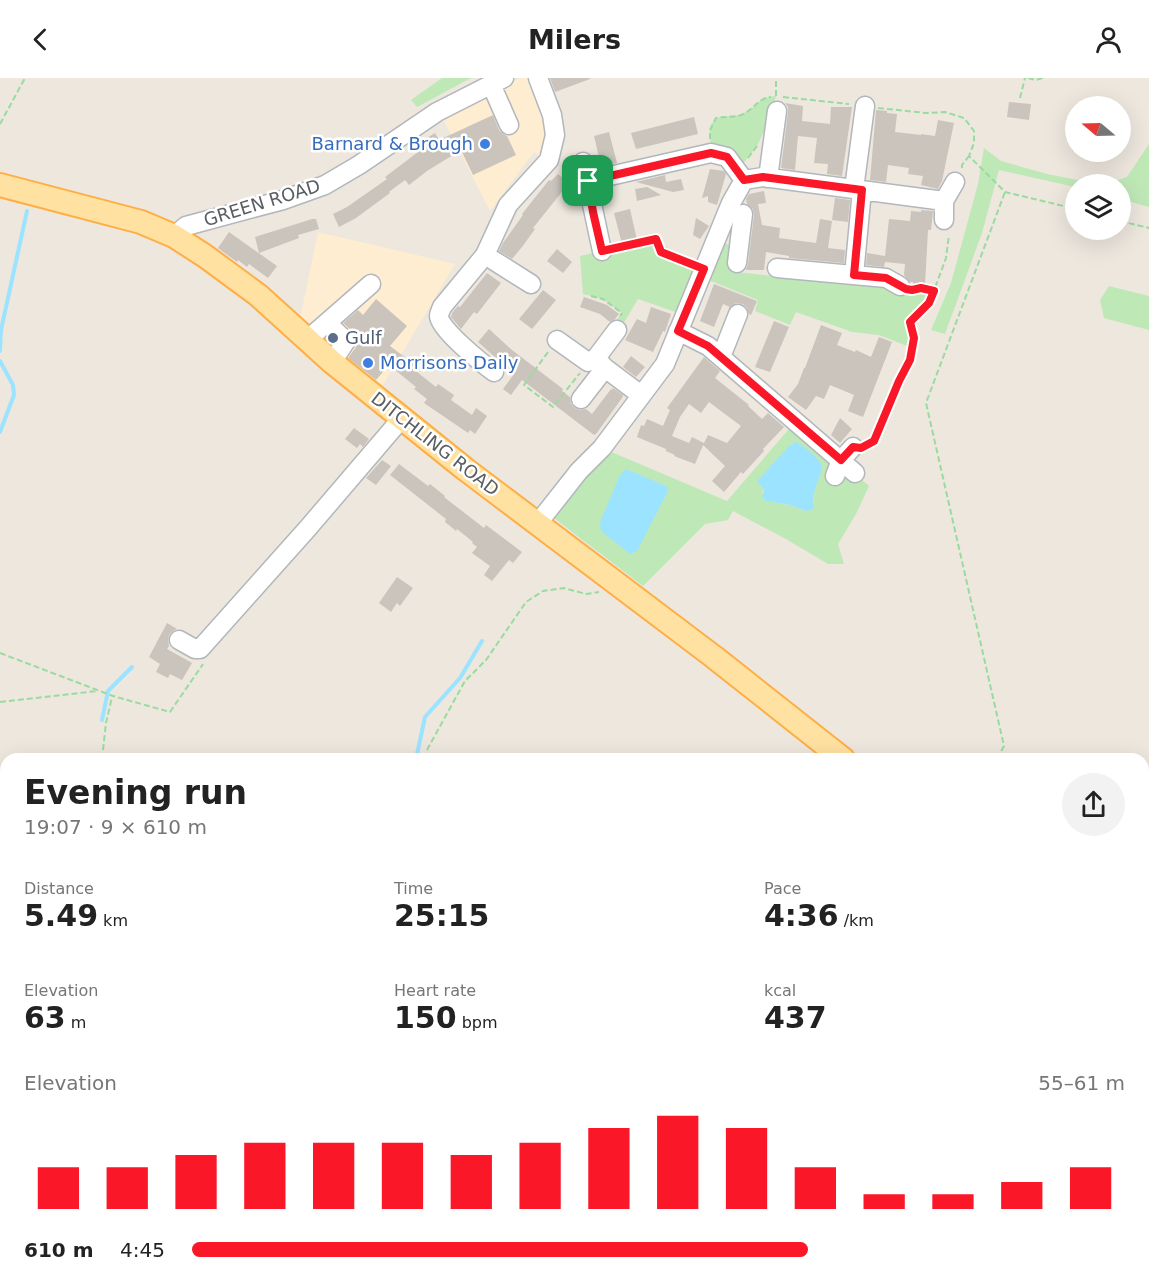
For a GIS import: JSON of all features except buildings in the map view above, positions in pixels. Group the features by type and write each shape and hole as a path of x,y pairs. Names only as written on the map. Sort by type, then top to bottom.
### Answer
{"main road":[{"name":"DITCHLING ROAD","path":"0,185 141,222 174,236 205,256 258,295 332,362 465,469 714,657 835,753"}],"street":[{"path":"494,372 470,353 441,323 439,316 442,307 485,255 508,205 549,160 555,135 552,115 538,78"},
{"path":"497,81 509,125"},
{"name":"GREEN ROAD","path":"174,236 186,226 283,200 325,185 359,165 437,112 497,81"},
{"path":"854,275 858,190 866,106"},
{"path":"768,178 777,111"},
{"path":"588,181 711,153 727,157 744,180"},
{"path":"583,162 602,251"},
{"path":"744,180 763,177 944,201"},
{"path":"947,225 944,201 958,178"},
{"path":"538,523 579,471 602,448 665,364 731,203 744,180"},
{"path":"737,263 743,214"},
{"path":"717,236 739,239"},
{"path":"485,255 532,284"},
{"path":"777,268 886,278 900,286"},
{"path":"307,340 371,284"},
{"path":"721,357 738,314"},
{"path":"327,323 346,341 332,362"},
{"path":"678,331 708,346 846,464"},
{"path":"581,399 597,363 615,332"},
{"path":"557,340 597,363 641,395"},
{"path":"179,640 195,649 200,649 402,418"}],"path":[{"path":"0,124 25,78"},
{"path":"1020,98 1026,78 1036,81 1043,78"},
{"path":"711,153 710,130 716,118 741,115 763,98 776,96 926,113 945,112 964,118 974,131 975,143 962,165 958,178"},
{"path":"969,156 1005,192 1065,206"},
{"path":"1000,753 1004,746 926,403 1005,192"},
{"path":"1131,224 1149,228"},
{"path":"846,464 861,448 874,441 910,360 914,338 910,322 929,303 934,291 946,258 947,225"},
{"path":"602,251 656,239 661,252 704,269"},
{"path":"900,286 912,290 921,288 934,291"},
{"path":"591,296 603,299 622,313 609,331 615,332"},
{"path":"557,340 524,385 554,407 597,363"},
{"path":"427,753 465,681 486,660 526,602 543,591 564,588 586,594 609,591 616,583"},
{"path":"0,653 113,696 170,712 214,648 208,639"},
{"path":"0,702 100,691"},
{"path":"103,753 106,723 113,696"}],"shaded area":[{"path":"520,78 528,78 549,121 543,151 540,156 534,152 490,211 442,117"},
{"path":"318,232 455,264 380,390 300,319"}],"green space":[{"path":"442,78 471,78 417,107 411,100"},
{"path":"776,96 770,119 757,146 737,171 711,153 712,123 720,117 741,115 763,98"},
{"path":"1149,144 1149,207 1131,202 1131,174 1129,174"},
{"path":"984,148 1001,161 1065,178 1065,185 999,170 982,233 945,334 931,330 951,283 978,184"},
{"path":"656,239 660,248 667,246 668,254 679,254 705,264 715,242 738,246 736,272 881,288 891,281 906,289 922,288 934,291 929,304 911,322 914,338 912,348 879,335 852,332 796,312 790,325 755,311 758,300 701,277 684,315 638,299 619,331 612,326 622,313 603,299 583,294 580,256"},
{"path":"1109,286 1149,296 1149,330 1104,318 1100,300"},
{"path":"795,422 869,486 838,544 844,564 828,564 733,511 728,520 705,524 643,586 546,512 602,448 727,501","holes":["822,466 815,490 814,506 806,511 790,505 766,501 762,493 764,489 758,481"]}],"water":[{"path":"796,442 811,452 822,466 812,510 806,511 790,505 766,501 762,497 764,489 757,481 789,446"},
{"path":"626,469 668,487 637,551 630,554 601,531 600,522 620,475"}],"waterway":[{"path":"0,351 1,330 27,211"},
{"path":"0,361 13,385 14,395 0,432"},
{"path":"417,753 425,717 460,678 482,641"},
{"path":"102,720 108,691 132,667"}],"place":[{"name":"Barnard & Brough","path":"485,144"},
{"name":"Gulf","path":"333,338"},
{"name":"Morrisons Daily","path":"368,363"}],"route":[{"path":"711,153 727,157 744,180 763,177 862,190 854,275 886,278 906,289 921,288 934,291 929,303 910,322 914,338 910,360 874,441 861,448 853,447 841,460 708,346 678,331 704,269 661,252 656,239 602,251 588,181 711,153"}]}
